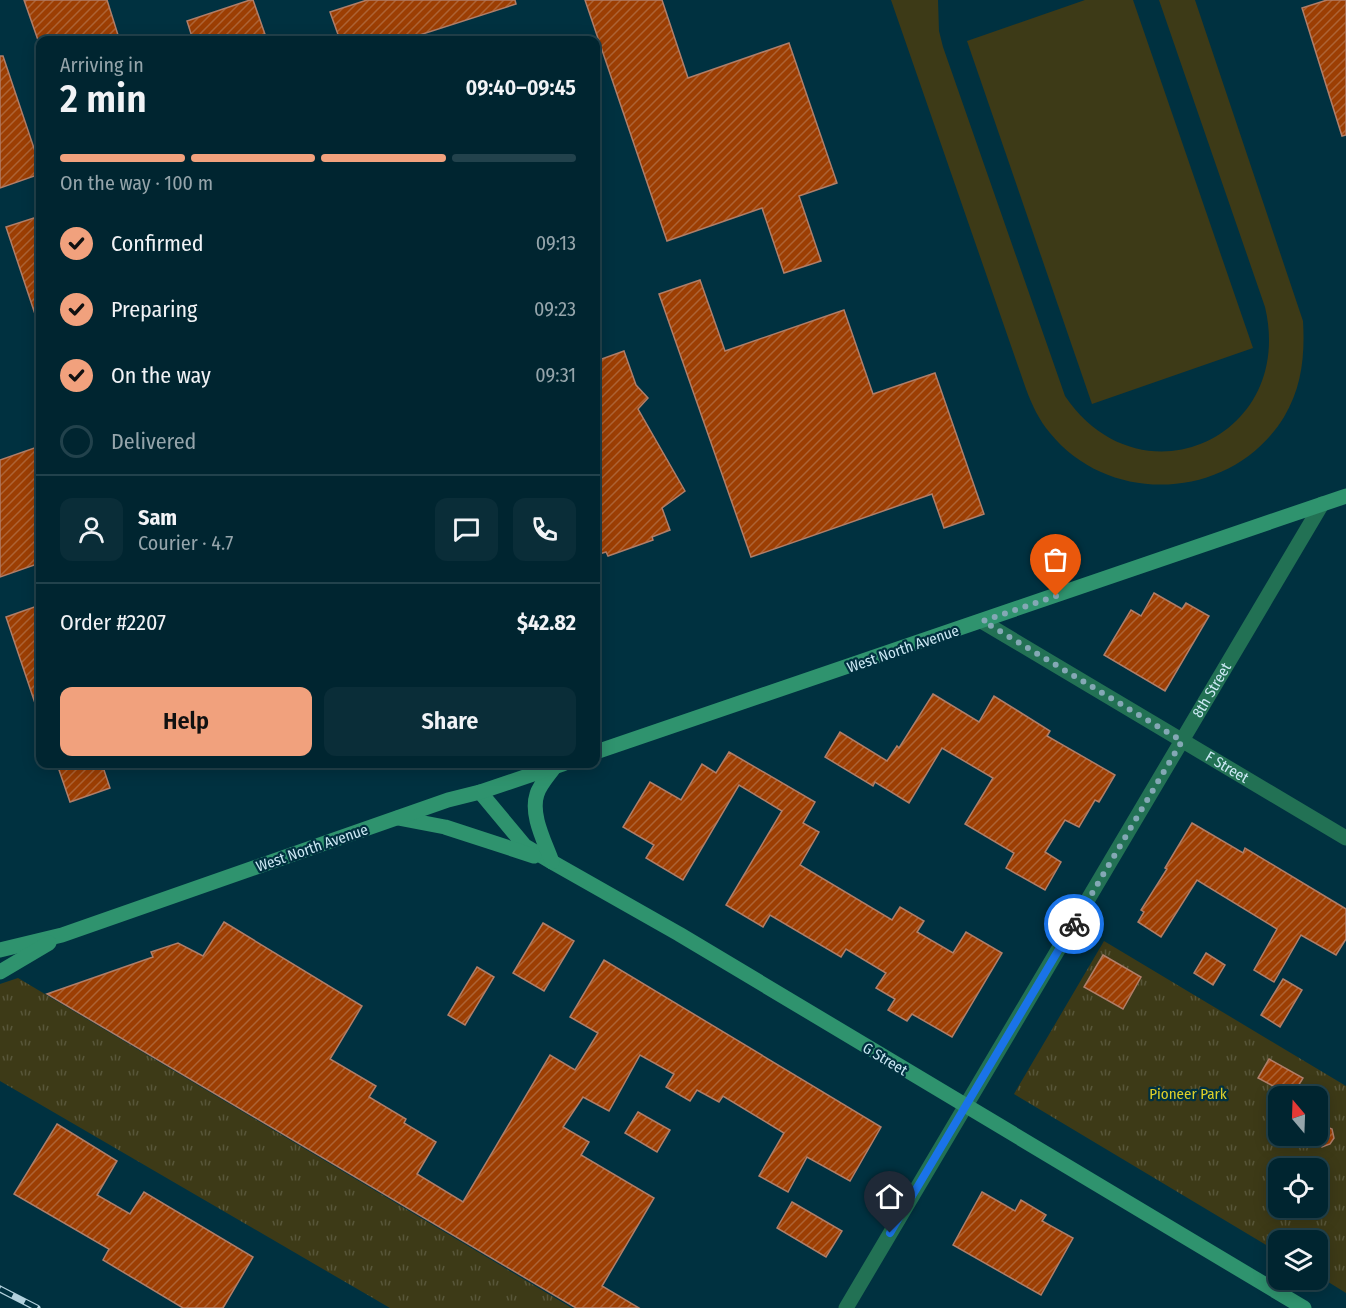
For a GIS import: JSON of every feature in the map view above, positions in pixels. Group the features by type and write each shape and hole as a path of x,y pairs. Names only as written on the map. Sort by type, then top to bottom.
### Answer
{"street":[{"name":"West North Avenue","path":"600,751 1346,496"},
{"name":"8th Street","path":"846,1308 1322,504"},
{"name":"F Street","path":"983,621 1346,838"},
{"name":"West North Avenue","path":"0,950 62,935 448,800 480,792 550,768"},
{"path":"552,862 538,824 536,804 537,793 557,768"},
{"name":"G Street","path":"480,792 525,846 679,934 1304,1308"},
{"path":"398,818 445,827 552,862"},
{"name":"West North Avenue","path":"0,972 62,935"}],"green space":[{"path":"891,0 938,0 939,31 943,47 1065,396 1096,429 1132,447 1169,451 1205,442 1235,422 1257,392 1268,353 1265,307 1159,0 1195,0 1303,321 1303,358 1295,394 1284,417 1262,445 1234,465 1204,478 1171,484 1137,483 1105,474 1075,457 1050,433 1036,412 1026,389"},
{"path":"1085,0 1133,0 1253,348 1092,404 967,41"},
{"name":"Pioneer Park","path":"1104,941 1346,1086 1346,1293 1328,1282 1328,1230 1268,1230 1268,1246 1014,1094"},
{"path":"18,978 572,1308 390,1308 0,1081 0,984"}],"building":[{"path":"24,0 107,0 118,35 115,36 37,36"},
{"path":"253,0 266,36 192,36 187,21"},
{"path":"367,0 515,0 516,4 416,36 339,36 330,12"},
{"path":"585,0 662,0 688,78 789,43 837,183 799,196 821,261 784,273 762,208 667,241 600,44 600,36 597,36"},
{"path":"1327,0 1346,0 1346,135 1342,136 1302,8"},
{"path":"0,56 3,56 36,154 36,175 0,188"},
{"path":"36,217 36,317 6,227"},
{"path":"700,280 725,351 844,310 873,394 935,373 984,514 944,528 932,494 751,557 659,294"},
{"path":"624,351 636,385 648,398 638,409 685,491 662,508 670,530 652,537 653,540 608,556 606,552 600,554 600,360"},
{"path":"36,447 36,564 0,577 0,460"},
{"path":"1154,593 1182,609 1186,603 1209,616 1165,691 1104,655 1131,610 1141,616"},
{"path":"36,606 36,706 6,617"},
{"path":"933,694 979,722 994,696 1050,731 1047,736 1115,775 1099,802 1095,800 1079,827 1065,820 1045,852 1061,862 1045,890 1006,868 1014,853 965,824 993,778 942,748 909,803 875,782 873,786 825,757 840,732 887,761 897,746 899,748"},
{"path":"729,752 815,802 803,823 819,832 800,865 892,920 900,907 924,921 917,932 953,953 966,932 1002,953 952,1037 912,1014 907,1021 888,1010 895,999 876,988 886,973 846,949 841,957 770,915 763,927 726,905 782,811 739,785 683,880 646,858 654,845 623,827 650,782 681,800 702,764 716,773"},
{"path":"58,768 103,768 110,788 70,802"},
{"path":"1192,823 1243,853 1245,848 1346,909 1346,939 1336,955 1301,935 1274,982 1254,970 1277,929 1197,880 1161,937 1138,922 1144,912 1141,910"},
{"path":"224,922 362,1006 330,1059 376,1086 369,1097 406,1119 404,1123 436,1142 417,1174 463,1202 550,1055 575,1070 598,1033 570,1017 604,960 881,1127 850,1181 807,1157 788,1192 759,1176 784,1133 723,1096 719,1102 697,1090 690,1101 666,1087 674,1074 640,1055 609,1111 583,1097 563,1127 589,1142 581,1155 654,1198 602,1286 639,1308 576,1308 47,994 153,957 151,952 178,943 203,956"},
{"path":"543,923 574,941 544,991 513,973"},
{"path":"1206,953 1225,965 1213,985 1194,973"},
{"path":"1103,955 1141,977 1123,1009 1084,987"},
{"path":"477,967 494,977 465,1025 448,1015"},
{"path":"1283,979 1302,990 1280,1027 1261,1015"},
{"path":"1269,1059 1303,1078 1298,1086 1273,1086 1258,1078"},
{"path":"638,1112 670,1130 657,1152 625,1133"},
{"path":"57,1124 117,1161 97,1195 130,1214 144,1192 253,1257 223,1308 183,1308 103,1260 109,1249 14,1194"},
{"path":"1328,1128 1332,1129 1334,1138 1328,1145"},
{"path":"982,1192 1015,1211 1021,1200 1046,1215 1042,1221 1073,1238 1041,1295 953,1245"},
{"path":"792,1202 842,1231 826,1257 777,1228"}],"railway":[{"path":"0,1289 37,1308"}],"way so far":[{"path":"1056,596 983,621 1182,741 1074,924"}],"route":[{"path":"890,1233 1074,924"}]}
